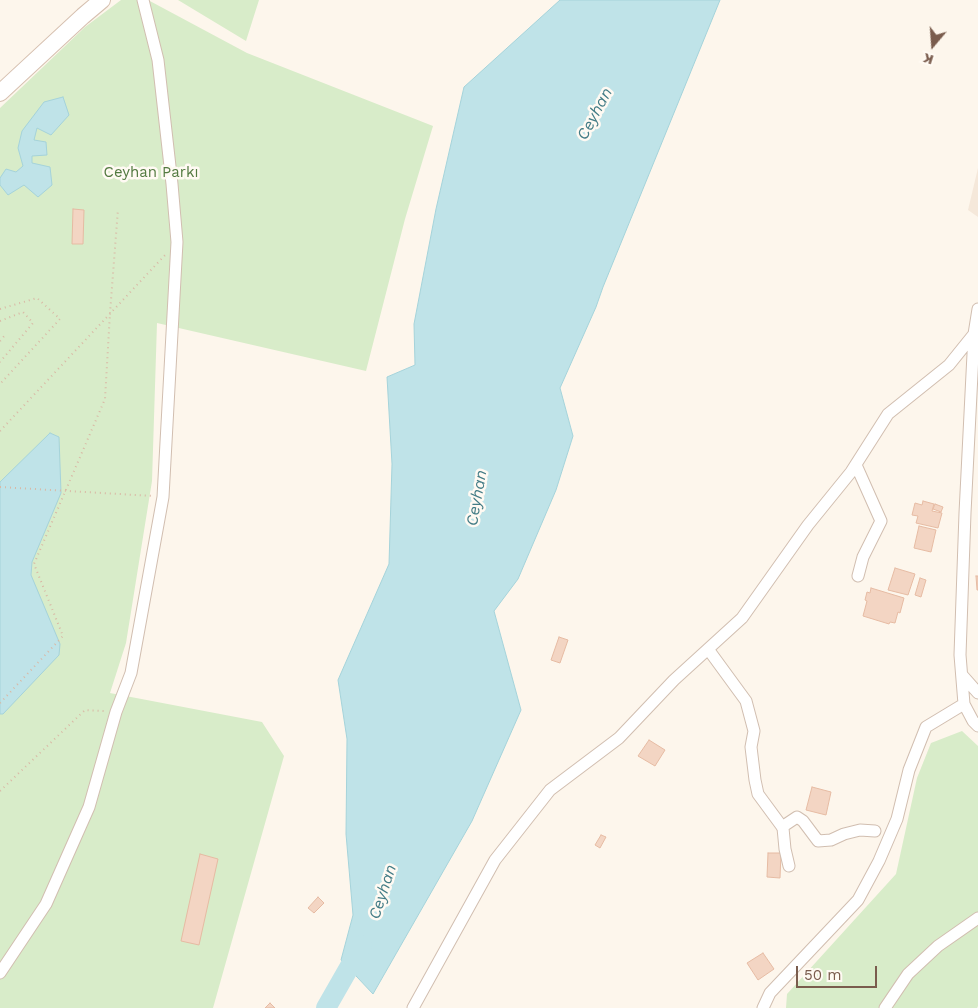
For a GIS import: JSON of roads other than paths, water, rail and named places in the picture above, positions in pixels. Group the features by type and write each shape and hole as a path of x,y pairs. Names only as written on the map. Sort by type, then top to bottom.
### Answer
{"street":[{"path":"0,92 102,0"},
{"path":"0,973 46,904 88,807 116,712 131,673 163,497 177,242 158,60 143,0"},
{"path":"978,310 974,334 960,654 964,704 973,721 978,726"},
{"path":"413,1008 495,860 550,790 619,738 674,680 742,618 808,525 856,465 888,414 949,364 974,334"},
{"path":"856,465 881,521 863,557 858,576"},
{"path":"708,649 746,701 754,731 751,747 758,794 782,827 789,866"},
{"path":"962,676 978,693"},
{"path":"763,1008 770,993 858,900 879,861 897,819 909,770 926,727 964,704"},
{"path":"782,827 797,817 803,821 818,841 831,840 860,830 874,831"},
{"path":"885,1008 908,974 938,946 978,918"}],"water":[{"path":"560,0 720,0 596,307 560,388 573,436 556,490 518,579 494,611 521,710 472,821 373,994 341,960 353,915 346,834 347,739 338,680 389,564 392,464 387,377 415,365 414,324 436,209 464,87"},
{"path":"63,97 69,115 51,135 37,128 34,140 46,142 47,155 32,156 32,163 50,167 52,185 38,197 24,185 8,195 0,185 0,178 6,169 16,172 23,166 18,148 22,131 44,102"},
{"path":"50,433 59,437 61,493 32,562 31,575 60,644 59,655 3,714 0,714 0,482"}],"waterway":[{"name":"Ceyhan","path":"326,1008 362,945"}],"park label":[{"name":"Ceyhan Parkı","path":"151,173"}]}
